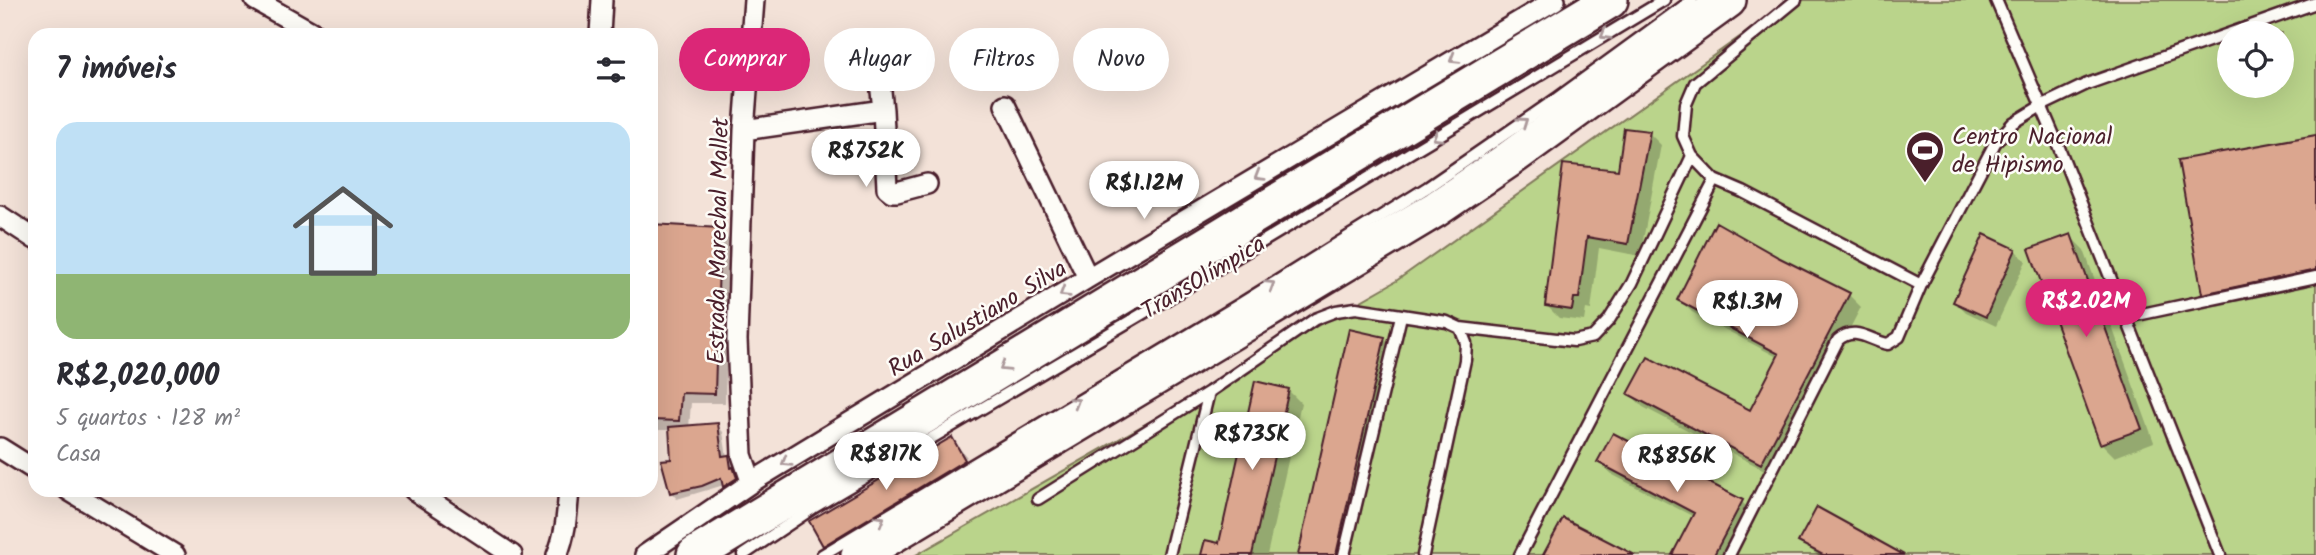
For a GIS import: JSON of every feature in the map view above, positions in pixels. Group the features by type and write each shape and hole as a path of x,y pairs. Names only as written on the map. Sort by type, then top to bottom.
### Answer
{"highway":[{"path":"1142,282 1197,239 1445,85 1554,11 1562,0"},
{"name":"TransOlímpica","path":"695,555 1610,0"},
{"name":"TransOlímpica","path":"859,555 1436,209 1566,104 1728,0"}],"street":[{"path":"255,0 305,28"},
{"path":"600,28 602,0"},
{"name":"Estrada Marechal Mallet","path":"754,0 744,130 737,340 742,455 749,475 755,480"},
{"name":"Rua Salustiano Silva","path":"645,555 755,480 1555,0"},
{"path":"881,91 887,188 897,192 927,184"},
{"path":"1006,105 1088,278"},
{"path":"744,130 883,110"},
{"path":"0,216 28,234"},
{"path":"4,457 28,467"},
{"path":"79,497 174,555"},
{"path":"425,497 512,555"},
{"path":"557,555 562,544 568,497"}],"lane":[{"name":"TransOlímpica","path":"743,555 813,508 1664,0"},
{"name":"TransOlímpica","path":"822,555 1566,104 1692,0"},
{"path":"1796,0 1695,83 1686,104 1683,136 1692,156 1715,180 1921,285"},
{"path":"1996,0 2128,317 2220,555"},
{"path":"1729,555 1839,340 1845,334 1853,332 1882,343 1895,342 1921,285 1995,143 2013,123 2087,84 2316,3"},
{"path":"1038,499 1209,392 1315,319 1336,311 1356,309 1447,322 1460,328 1574,341 1593,337 1609,320 1632,283 1692,156"},
{"path":"1520,555 1715,180"},
{"path":"2128,317 2316,277"},
{"path":"1344,555 1401,316"},
{"path":"1423,555 1465,360 1466,343 1460,328"},
{"path":"1168,555 1209,392"}],"green space":[{"name":"Centro Nacional de Hipismo","path":"1792,0 2316,0 2316,555 916,555 1396,281"}],"building":[{"path":"1624,128 1650,131 1628,244 1587,237 1579,298 1574,298 1572,310 1545,306 1563,164 1618,170"},
{"path":"2316,135 2316,270 2202,294 2178,160"},
{"path":"1716,222 1850,293 1761,464 1628,394 1648,357 1750,410 1779,354 1677,300"},
{"path":"658,224 720,228 715,394 681,393 679,421 658,420"},
{"path":"1984,234 2016,249 1986,317 1953,302"},
{"path":"2071,234 2142,429 2100,444 2029,249"},
{"path":"1349,329 1385,337 1336,555 1298,555"},
{"path":"1255,381 1289,389 1252,555 1201,555 1205,540 1219,543"},
{"path":"718,423 722,456 729,455 731,468 733,467 737,478 723,487 721,478 702,486 670,493 661,460 671,459 669,427"},
{"path":"1613,433 1743,500 1714,555 1672,555 1694,513 1597,462"},
{"path":"952,437 965,460 823,546 809,521"},
{"path":"1817,507 1904,555 1823,555 1798,542"},
{"path":"1563,518 1635,555 1543,555"}],"place":[{"name":"Centro Nacional de Hipismo","path":"1925,184"}]}
